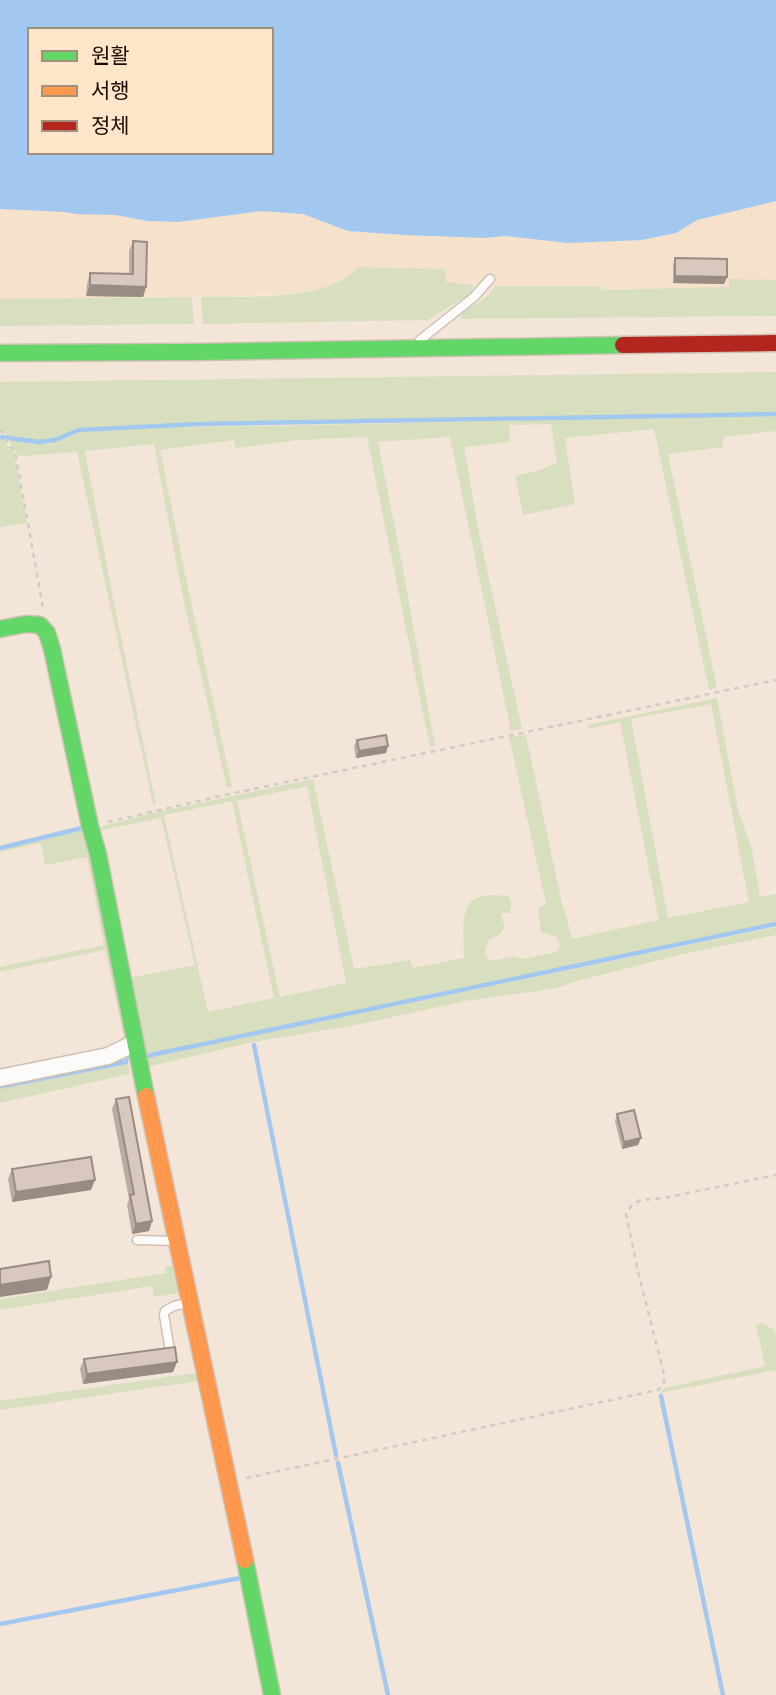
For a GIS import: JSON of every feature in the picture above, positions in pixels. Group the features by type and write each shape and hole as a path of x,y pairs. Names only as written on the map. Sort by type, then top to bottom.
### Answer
{"main road":[{"path":"0,353 204,353 776,343"},
{"path":"0,629 26,624 40,625 47,633 52,649 98,854 272,1695"}],"street":[{"path":"0,1078 108,1056 135,1043"}],"lane":[{"path":"410,348 474,297 490,279"},
{"path":"137,1240 177,1241"},
{"path":"170,1351 165,1311 174,1306 191,1303"}],"path":[{"path":"0,430 15,451 44,606 40,625"},
{"path":"90,826 234,793 776,680"},
{"path":"230,1485 240,1479 658,1390 664,1384 664,1374 626,1213 641,1200 664,1198 776,1175"}],"shaded area":[{"path":"776,201 776,280 730,279 729,287 601,290 600,286 495,286 446,282 445,269 359,267 344,279 298,293 0,299 0,209 115,215 148,221 178,222 261,211 303,214 348,231 485,238 505,236 568,243 676,233 697,220"}],"green space":[{"path":"359,267 445,269 446,282 474,285 470,294 428,320 203,324 201,297 273,296 309,291 342,280"},
{"path":"729,279 776,280 776,316 460,319 462,312 485,298 495,286 601,286 601,290 729,287"},
{"path":"192,297 194,324 0,326 0,299"},
{"path":"776,372 776,413 153,425 79,429 55,439 39,441 7,436 0,428 0,382"},
{"path":"776,416 776,431 723,437 723,447 668,454 717,688 709,690 654,429 565,438 575,504 523,515 515,476 557,463 551,424 509,425 510,442 464,447 480,538 522,729 511,731 450,437 378,442 435,746 430,747 367,437 300,440 236,448 234,440 160,450 232,786 227,788 182,593 154,444 85,451 156,804 153,805 77,452 23,456 17,454 8,440 50,444 81,432 153,428"},
{"path":"0,438 4,439 14,452 27,523 0,527"},
{"path":"717,698 738,810 752,850 760,897 776,894 776,923 145,1055 145,1058 776,927 776,935 678,955 557,988 465,1001 356,1025 253,1042 143,1068 124,979 195,965 161,818 98,831 103,826 313,779 354,969 410,960 413,968 464,958 464,917 470,903 479,897 496,895 508,896 512,904 509,913 503,913 501,916 505,927 486,947 485,954 491,961 553,953 560,945 558,938 541,933 538,908 546,904 509,737 526,735 572,939 659,920 620,722 588,729 588,725","holes":["711,704 749,902 668,918 631,719","307,786 346,983 280,997 237,801","232,801 274,998 208,1012 164,815"]},
{"path":"87,828 130,1034 124,1046 0,1075 0,1068 102,1048 116,1044 124,1036 105,950 0,972 0,967 104,945 87,857 45,865 41,843 0,852 0,849"},
{"path":"128,1064 130,1074 0,1103 0,1089"},
{"path":"172,1266 179,1293 154,1297 152,1286 0,1310 0,1299 166,1273 165,1267"},
{"path":"763,1323 776,1334 776,1370 660,1393 664,1388 765,1366 756,1325"},
{"path":"196,1373 198,1381 0,1410 0,1401"}],"water":[{"path":"0,0 776,0 776,201 697,220 676,233 642,240 568,243 505,236 485,238 348,231 303,214 261,211 178,222 0,209"},
{"path":"129,1055 128,1064 0,1089 0,1085 125,1059"}],"building":[{"path":"133,241 147,242 146,287 90,285 90,273 133,274"},
{"path":"675,258 727,259 727,277 675,276"},
{"path":"386,735 388,746 359,751 357,740"},
{"path":"129,1097 152,1221 136,1224 130,1195 134,1194 116,1099"},
{"path":"634,1110 641,1138 624,1142 617,1114"},
{"path":"91,1157 95,1180 16,1192 12,1169"},
{"path":"49,1261 51,1277 0,1285 0,1269"},
{"path":"175,1347 177,1362 87,1374 84,1359"}],"waterway":[{"path":"0,437 39,442 55,440 79,430 199,424 776,414"},
{"path":"0,848 82,828"},
{"path":"146,1056 776,924"},
{"path":"254,1045 336,1455"},
{"path":"661,1396 723,1695"},
{"path":"338,1463 388,1695"},
{"path":"0,1624 240,1578"}],"traffic: fast":[{"path":"0,353 623,345"},
{"path":"0,629 26,624 40,625 47,633 98,854 146,1096"},
{"path":"245,1560 272,1695"}],"traffic: slow":[{"path":"146,1096 245,1560"}],"traffic: jam":[{"path":"623,345 776,343"}]}
